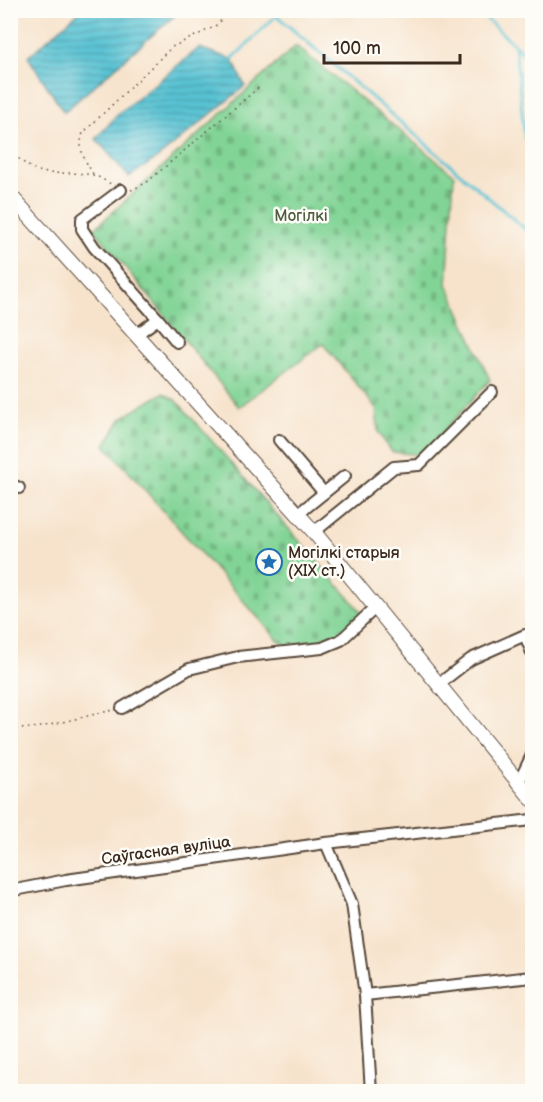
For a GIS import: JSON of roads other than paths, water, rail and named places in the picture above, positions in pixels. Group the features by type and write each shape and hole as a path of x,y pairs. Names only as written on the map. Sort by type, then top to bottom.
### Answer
{"main road":[{"path":"10,195 314,532 532,799"}],"street":[{"path":"121,189 82,219 82,230 94,247 177,342"},
{"path":"136,335 158,319"},
{"path":"314,532 394,467 419,465 492,392"},
{"path":"279,440 324,493"},
{"path":"298,514 345,476"},
{"path":"122,708 189,669 238,657 322,648 340,640 376,607"},
{"path":"439,684 471,658 525,635 532,653"},
{"path":"519,782 532,755"},
{"name":"Саўгасная вуліца","path":"10,891 66,880 326,843 532,820"},
{"path":"326,843 352,904 364,995 371,1092"},
{"path":"364,995 532,977"}],"water":[{"path":"80,11 180,11 64,112 28,57"},
{"path":"199,48 232,59 245,86 159,157 129,177 96,139 118,114"}],"waterway":[{"path":"232,59 282,10"},
{"path":"477,10 532,61"},
{"path":"277,16 532,235"},
{"path":"515,45 525,139 532,145"}],"place":[{"name":"Могілкі старыя (XIX ст.)","path":"269,562"}],"park label":[{"name":"Могілкі","path":"301,216"}]}
